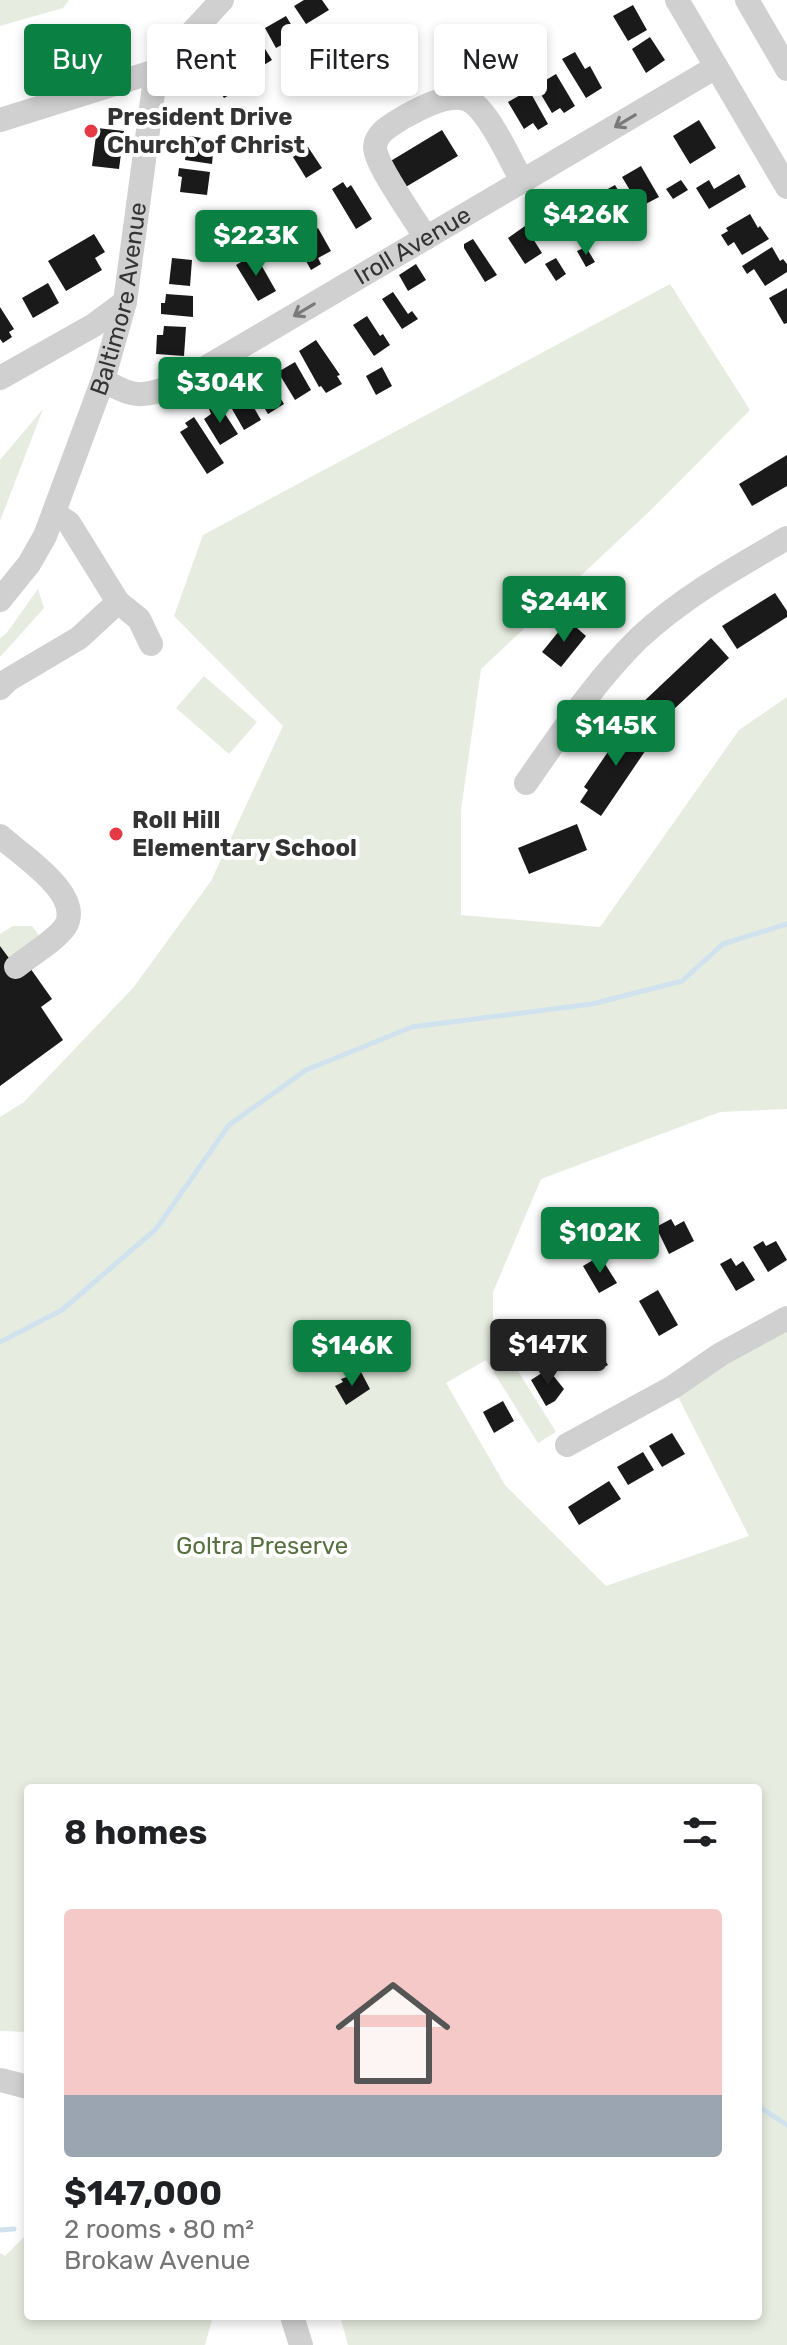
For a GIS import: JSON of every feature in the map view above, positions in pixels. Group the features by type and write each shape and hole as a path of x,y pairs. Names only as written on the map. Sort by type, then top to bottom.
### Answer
{"street":[{"path":"200,24 222,0"},
{"path":"747,0 787,69"},
{"path":"682,2 716,67 787,187"},
{"name":"Iroll Avenue","path":"103,380 127,394 159,392 176,385 716,67"},
{"path":"0,120 147,74"},
{"name":"Baltimore Avenue","path":"0,600 29,564 45,536 103,380 125,302 153,96"},
{"path":"426,238 375,149 377,139 393,124 440,101 466,99 476,105 484,116 522,181"},
{"path":"0,378 94,325 125,302"},
{"path":"54,513 69,523 118,602 139,619 151,644"},
{"path":"526,783 576,711 606,673 640,638 710,583 787,538"},
{"path":"0,688 8,680 79,638 118,602"},
{"path":"0,836 59,888 69,905 70,916 63,929 16,967"},
{"path":"567,1445 673,1387 721,1354 787,1318"},
{"path":"0,2080 24,2086"},
{"path":"293,2320 301,2345"}],"green space":[{"path":"0,0 69,0 63,8 0,26"},
{"name":"Goltra Preserve","path":"670,284 750,410 654,507 481,669 461,810 461,915 600,927 739,730 787,697 787,1109 720,1112 541,1179 493,1292 493,1331 556,1432 538,1443 486,1360 446,1383 505,1485 606,1586 749,1536 673,1387 787,1318 787,2345 348,2345 341,2320 762,2320 762,1784 24,1784 24,2032 0,2031 0,1117 24,1102 133,988 211,881 283,726 174,616 203,535"},
{"path":"43,409 0,521 0,460"},
{"path":"38,589 44,608 0,657 0,638"},
{"path":"204,676 257,722 229,754 176,708"},
{"path":"13,926 32,926 40,937 11,961 0,946 0,934"},
{"path":"24,2237 24,2320 212,2320 205,2345 0,2345 0,2253 5,2256"}],"building":[{"path":"304,0 322,0 329,10 306,24 294,6"},
{"path":"633,5 647,30 628,41 613,16"},
{"path":"286,16 291,24 281,24 281,45 276,48 265,28"},
{"path":"650,37 665,60 646,73 632,49"},
{"path":"265,49 272,60 265,64"},
{"path":"575,52 585,69 590,66 602,88 586,98 562,59"},
{"path":"556,74 575,106 564,113 560,108 552,113 542,96 547,96 547,79"},
{"path":"518,96 532,96 548,124 538,130 533,123 524,129 508,102"},
{"path":"699,120 716,148 690,164 673,136"},
{"path":"97,128 124,131 119,169 92,166"},
{"path":"442,130 458,156 404,188 389,162"},
{"path":"183,135 208,139 206,152 213,153 212,164 185,160 187,146 182,145"},
{"path":"308,147 322,168 306,178 293,157"},
{"path":"641,166 659,197 640,207 622,177"},
{"path":"179,168 210,172 207,195 180,192 182,177 178,176"},
{"path":"739,174 746,187 709,209 696,188 709,180 714,189"},
{"path":"681,180 688,190 673,199 666,189"},
{"path":"343,182 347,188 351,185 372,219 356,229 332,189"},
{"path":"615,185 631,212 611,224 595,196"},
{"path":"750,214 769,239 742,255 734,242 728,246 721,235 728,231 726,228"},
{"path":"525,226 542,253 525,264 508,238"},
{"path":"245,227 253,241 243,247 235,233"},
{"path":"318,228 331,251 318,258 321,264 311,270 295,241"},
{"path":"94,234 105,252 95,258 102,270 66,291 48,261"},
{"path":"473,239 497,275 485,282 464,248 464,244"},
{"path":"586,247 595,262 586,267 577,251"},
{"path":"772,247 780,261 783,259 787,264 787,272 765,286 754,269 747,274 742,266"},
{"path":"255,254 276,291 258,301 236,265"},
{"path":"172,258 192,260 190,286 169,284"},
{"path":"556,258 566,274 556,281 545,264"},
{"path":"416,264 426,280 408,291 399,275"},
{"path":"48,283 59,303 33,318 22,298"},
{"path":"787,288 787,323 784,324 769,298"},
{"path":"393,292 408,314 412,311 418,319 402,329 382,299"},
{"path":"166,294 193,296 193,317 161,314 161,303 165,303"},
{"path":"0,307 14,329 9,332 12,337 3,343 0,339"},
{"path":"367,316 390,345 374,356 353,325"},
{"path":"164,326 186,327 184,356 156,354 157,335 163,335"},
{"path":"316,340 340,375 337,376 342,384 326,393 319,387 299,351"},
{"path":"295,362 311,390 295,400 278,372"},
{"path":"382,367 392,386 376,395 366,376"},
{"path":"267,376 284,404 268,414 251,386"},
{"path":"245,392 261,420 244,430 228,402"},
{"path":"218,403 238,434 220,445 204,419 211,414 209,409"},
{"path":"194,417 224,463 207,474 180,432 188,427 185,423"},
{"path":"787,455 787,486 752,506 739,484"},
{"path":"775,593 787,611 787,617 737,649 722,626"},
{"path":"568,620 586,636 561,667 542,652"},
{"path":"711,638 729,658 659,723 641,704"},
{"path":"629,721 654,738 601,816 580,802 588,790 584,787"},
{"path":"577,824 587,850 529,874 518,848"},
{"path":"0,946 20,973 28,965 52,999 41,1007 63,1040 0,1086"},
{"path":"671,1219 675,1226 684,1221 694,1241 669,1254 656,1227"},
{"path":"763,1241 766,1246 776,1241 787,1260 768,1272 753,1247"},
{"path":"600,1256 617,1283 599,1293 583,1266"},
{"path":"731,1258 736,1266 743,1261 755,1280 736,1291 720,1264"},
{"path":"658,1290 678,1325 659,1336 639,1301"},
{"path":"593,1333 608,1365 596,1371 579,1341"},
{"path":"548,1369 564,1389 555,1401 546,1406 531,1380"},
{"path":"361,1372 370,1389 346,1405 335,1386 343,1382 341,1379"},
{"path":"503,1401 514,1421 494,1433 483,1412"},
{"path":"672,1433 685,1454 662,1467 649,1446"},
{"path":"643,1452 654,1470 628,1485 617,1467"},
{"path":"609,1481 621,1499 579,1525 568,1507"}],"waterway":[{"path":"0,1342 62,1310 156,1229 229,1125 306,1070 412,1027 592,1004 682,981 723,944 787,924"},
{"path":"762,2109 787,2125"},
{"path":"0,2230 14,2229"}],"place":[{"name":"President Drive Church of Christ","path":"91,131"},
{"name":"Roll Hill Elementary School","path":"116,834"}]}
